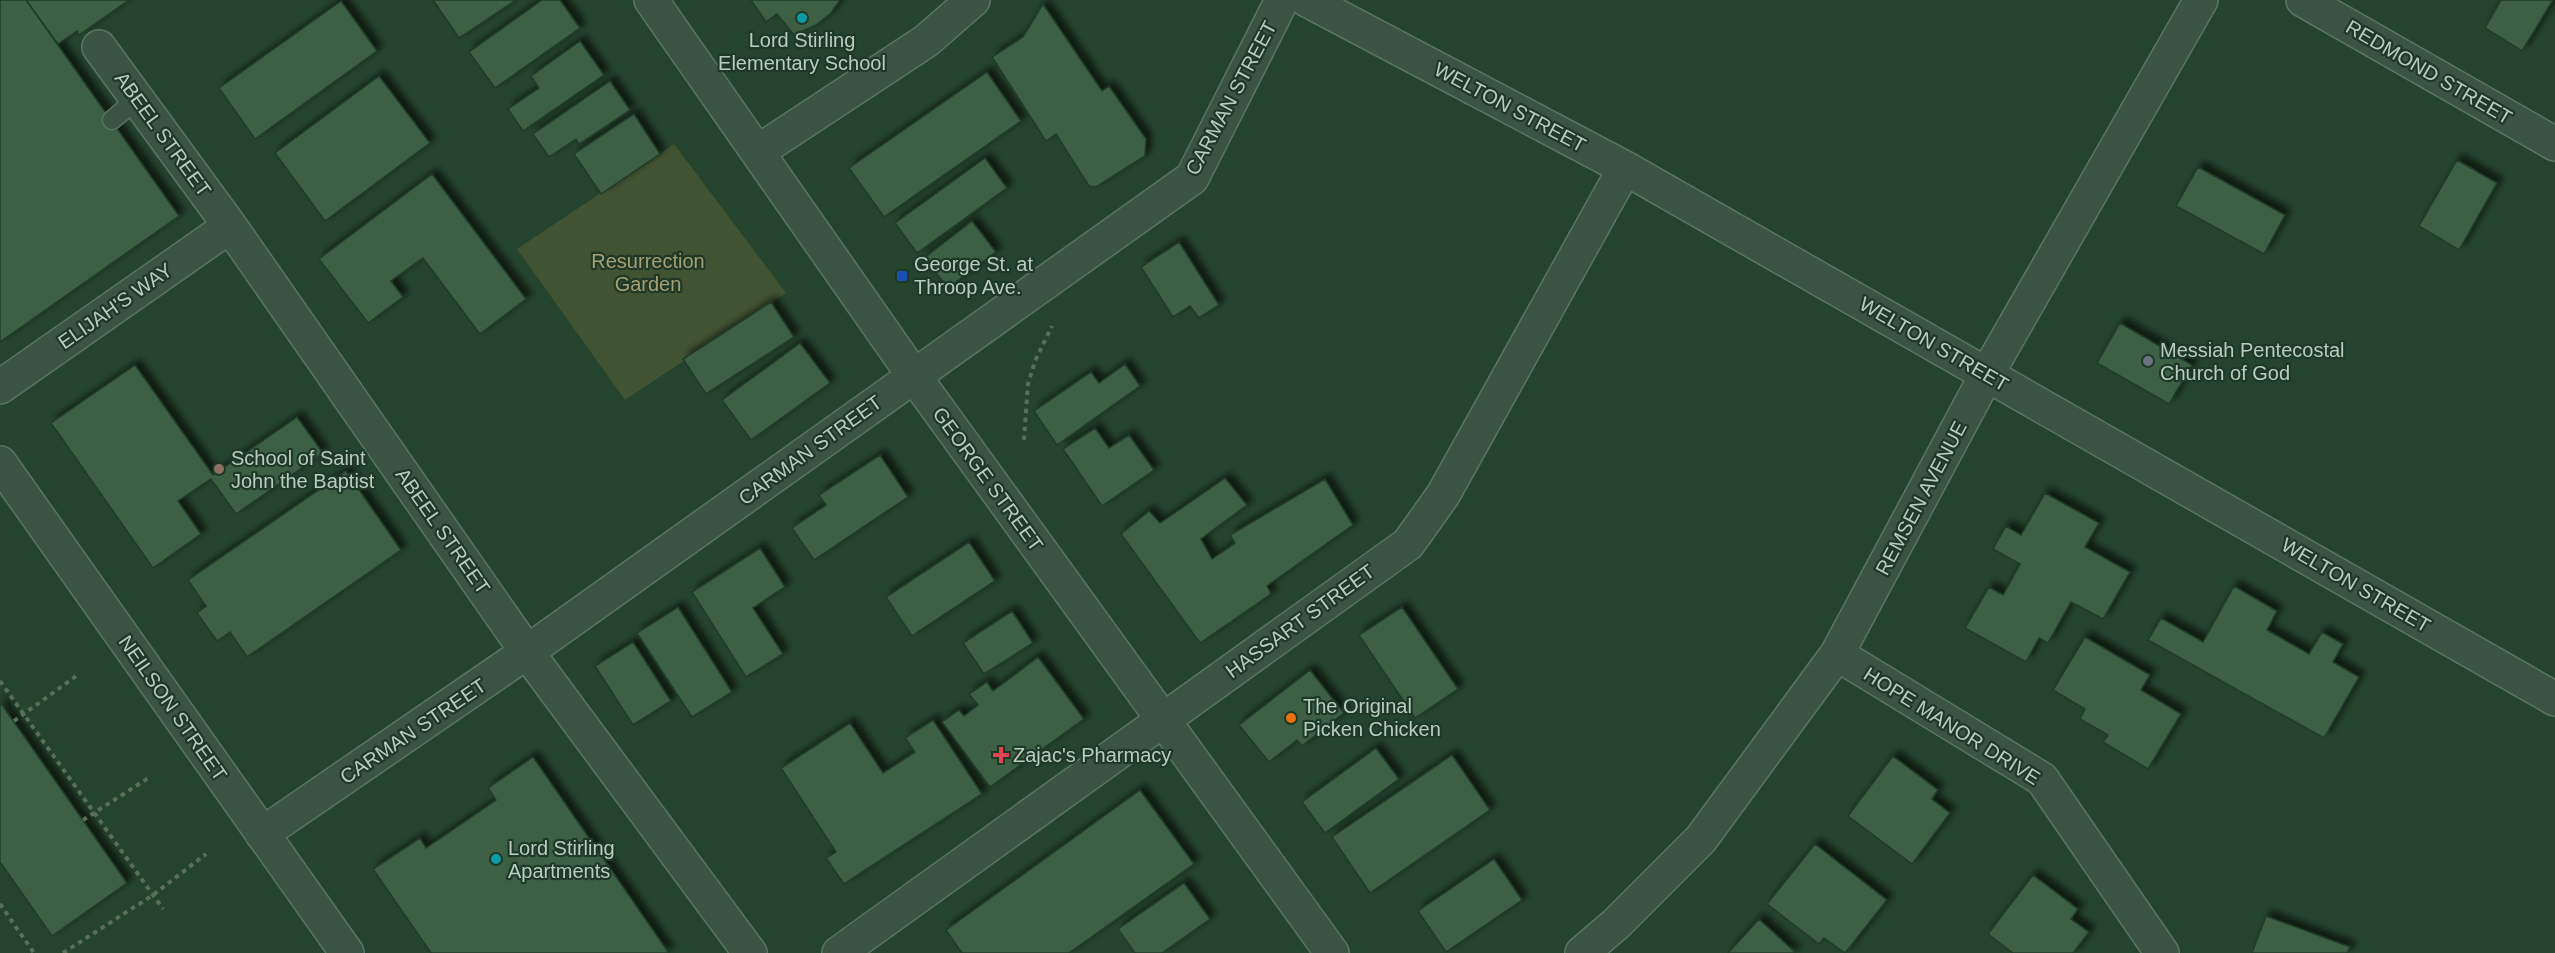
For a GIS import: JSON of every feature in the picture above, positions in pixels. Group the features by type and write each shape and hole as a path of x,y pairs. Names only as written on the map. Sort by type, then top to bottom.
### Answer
{"street":[{"name":"GEORGE STREET","path":"651,0 759,151 914,376 1332,953"},
{"path":"759,151 926,41 973,0"},
{"name":"CARMAN STREET","path":"262,834 527,652 1192,178 1282,0"},
{"name":"WELTON STREET","path":"1307,0 1625,168 2555,699"},
{"name":"REMSEN AVENUE","path":"1582,953 1616,924 1701,839 1837,654 1987,375 2201,0"},
{"name":"REDMOND STREET","path":"2303,0 2555,144"},
{"name":"ABEEL STREET","path":"99,46 230,226 527,652 750,953"},
{"name":"HASSART STREET","path":"839,953 1408,543 1443,495 1625,168"},
{"name":"ELIJAH'S WAY","path":"0,387 230,226"},
{"name":"NEILSON STREET","path":"0,463 347,953"},
{"name":"HOPE MANOR DRIVE","path":"1837,654 2042,779 2162,953"}],"lane":[{"path":"112,120 138,99"}],"path":[{"path":"1024,440 1028,384 1035,361 1054,321"},
{"path":"14,721 79,674"},
{"path":"0,681 163,909"},
{"path":"83,820 150,777"},
{"path":"63,953 153,895 206,854"},
{"path":"0,904 34,953"}],"green space":[{"name":"Resurrection Garden","path":"674,144 786,293 625,400 517,249"}],"building":[{"path":"0,0 26,0 179,216 0,342"},
{"path":"26,0 129,0 79,35 77,31 58,44"},
{"path":"433,0 516,0 459,38"},
{"path":"542,0 560,0 580,28 495,88 469,52"},
{"name":"Lord Stirling Elementary School","path":"751,0 840,0 831,13 816,25 794,35 777,14 766,22"},
{"path":"2501,0 2553,0 2522,51 2485,28"},
{"path":"341,1 377,51 255,139 219,88"},
{"path":"1043,4 1102,91 1109,86 1146,139 1145,156 1096,187 1089,186 1056,134 1046,141 992,57 1023,37"},
{"path":"580,41 604,75 523,131 508,109 539,88 531,76"},
{"path":"987,72 1021,121 884,217 849,168"},
{"path":"379,76 430,143 325,221 275,153"},
{"path":"610,81 630,110 579,144 576,139 549,157 533,134"},
{"path":"634,114 660,154 601,194 574,154"},
{"path":"985,158 1007,188 917,253 895,223"},
{"path":"2457,160 2497,183 2459,250 2419,226"},
{"path":"2198,167 2285,215 2264,254 2176,206"},
{"path":"432,174 526,299 480,334 423,258 391,281 403,297 368,323 319,259"},
{"path":"972,221 996,252 948,288 924,258"},
{"path":"1179,242 1219,305 1199,318 1190,306 1173,317 1141,267"},
{"path":"771,302 794,337 706,394 683,359"},
{"path":"2120,323 2192,365 2169,404 2097,363"},
{"path":"800,343 830,383 751,440 722,400"},
{"path":"1125,364 1140,386 1057,445 1034,411 1091,372 1099,383"},
{"path":"135,365 213,475 297,417 323,453 236,514 211,479 178,501 201,534 153,568 51,423"},
{"path":"1095,428 1109,448 1129,435 1154,470 1102,506 1063,449"},
{"path":"880,455 908,497 814,560 792,528 826,505 819,495"},
{"path":"346,471 401,550 247,657 230,632 217,641 197,613 206,606 188,580"},
{"path":"1225,478 1247,505 1201,539 1212,559 1235,543 1230,535 1325,479 1353,525 1267,586 1271,594 1200,643 1121,534 1149,511 1160,523"},
{"path":"2045,493 2099,523 2085,547 2130,572 2103,619 2071,602 2048,643 2039,638 2026,662 1965,628 1989,587 2003,595 2020,564 1993,549 2006,526 2021,535"},
{"path":"969,542 995,581 912,636 886,597"},
{"path":"760,548 785,587 753,608 783,654 746,677 692,592"},
{"path":"2234,586 2277,611 2267,630 2309,654 2322,632 2343,644 2333,662 2359,677 2324,738 2148,640 2161,618 2203,642"},
{"path":"678,607 732,692 692,717 637,633"},
{"path":"1402,607 1458,689 1415,718 1359,635"},
{"path":"1012,611 1033,643 984,674 963,643"},
{"path":"2085,637 2150,675 2141,690 2181,714 2148,769 2103,742 2108,735 2080,719 2085,709 2053,690"},
{"path":"633,642 671,701 633,725 595,666"},
{"name":"Zajac's Pharmacy","path":"1038,657 1084,719 990,787 942,722 959,710 964,716 978,705 969,694 987,682 993,691"},
{"path":"1310,670 1344,713 1302,746 1297,740 1269,762 1239,725"},
{"path":"0,702 127,883 52,936 0,862"},
{"path":"933,720 982,794 844,884 826,858 836,852 781,768 850,723 883,773 915,752 905,738"},
{"path":"1376,748 1399,779 1325,833 1302,802"},
{"path":"1452,755 1490,810 1370,893 1332,837"},
{"path":"1893,756 1938,790 1932,799 1950,813 1912,864 1848,816"},
{"name":"Lord Stirling Apartments","path":"533,757 669,953 431,953 373,869 420,838 426,848 496,800 488,788"},
{"path":"1140,790 1194,864 1069,953 962,953 946,930"},
{"path":"1815,844 1887,900 1845,953 1824,938 1819,944 1767,904"},
{"path":"1494,859 1522,900 1446,952 1418,911"},
{"path":"2033,875 2078,909 2071,919 2089,932 2073,953 2013,953 1988,934"},
{"path":"1184,883 1210,919 1162,953 1135,953 1118,929"},
{"path":"2266,916 2350,947 2347,953 2252,953"},
{"path":"1759,919 1796,953 1728,953"}],"place":[{"name":"Lord Stirling Elementary School","path":"802,18"},
{"name":"George St. at Throop Ave.","path":"902,276"},
{"name":"Messiah Pentecostal Church of God","path":"2148,361"},
{"name":"School of Saint John the Baptist","path":"219,469"},
{"name":"The Original Picken Chicken","path":"1291,718"},
{"name":"Zajac's Pharmacy","path":"1001,755"},
{"name":"Lord Stirling Apartments","path":"496,859"}]}
